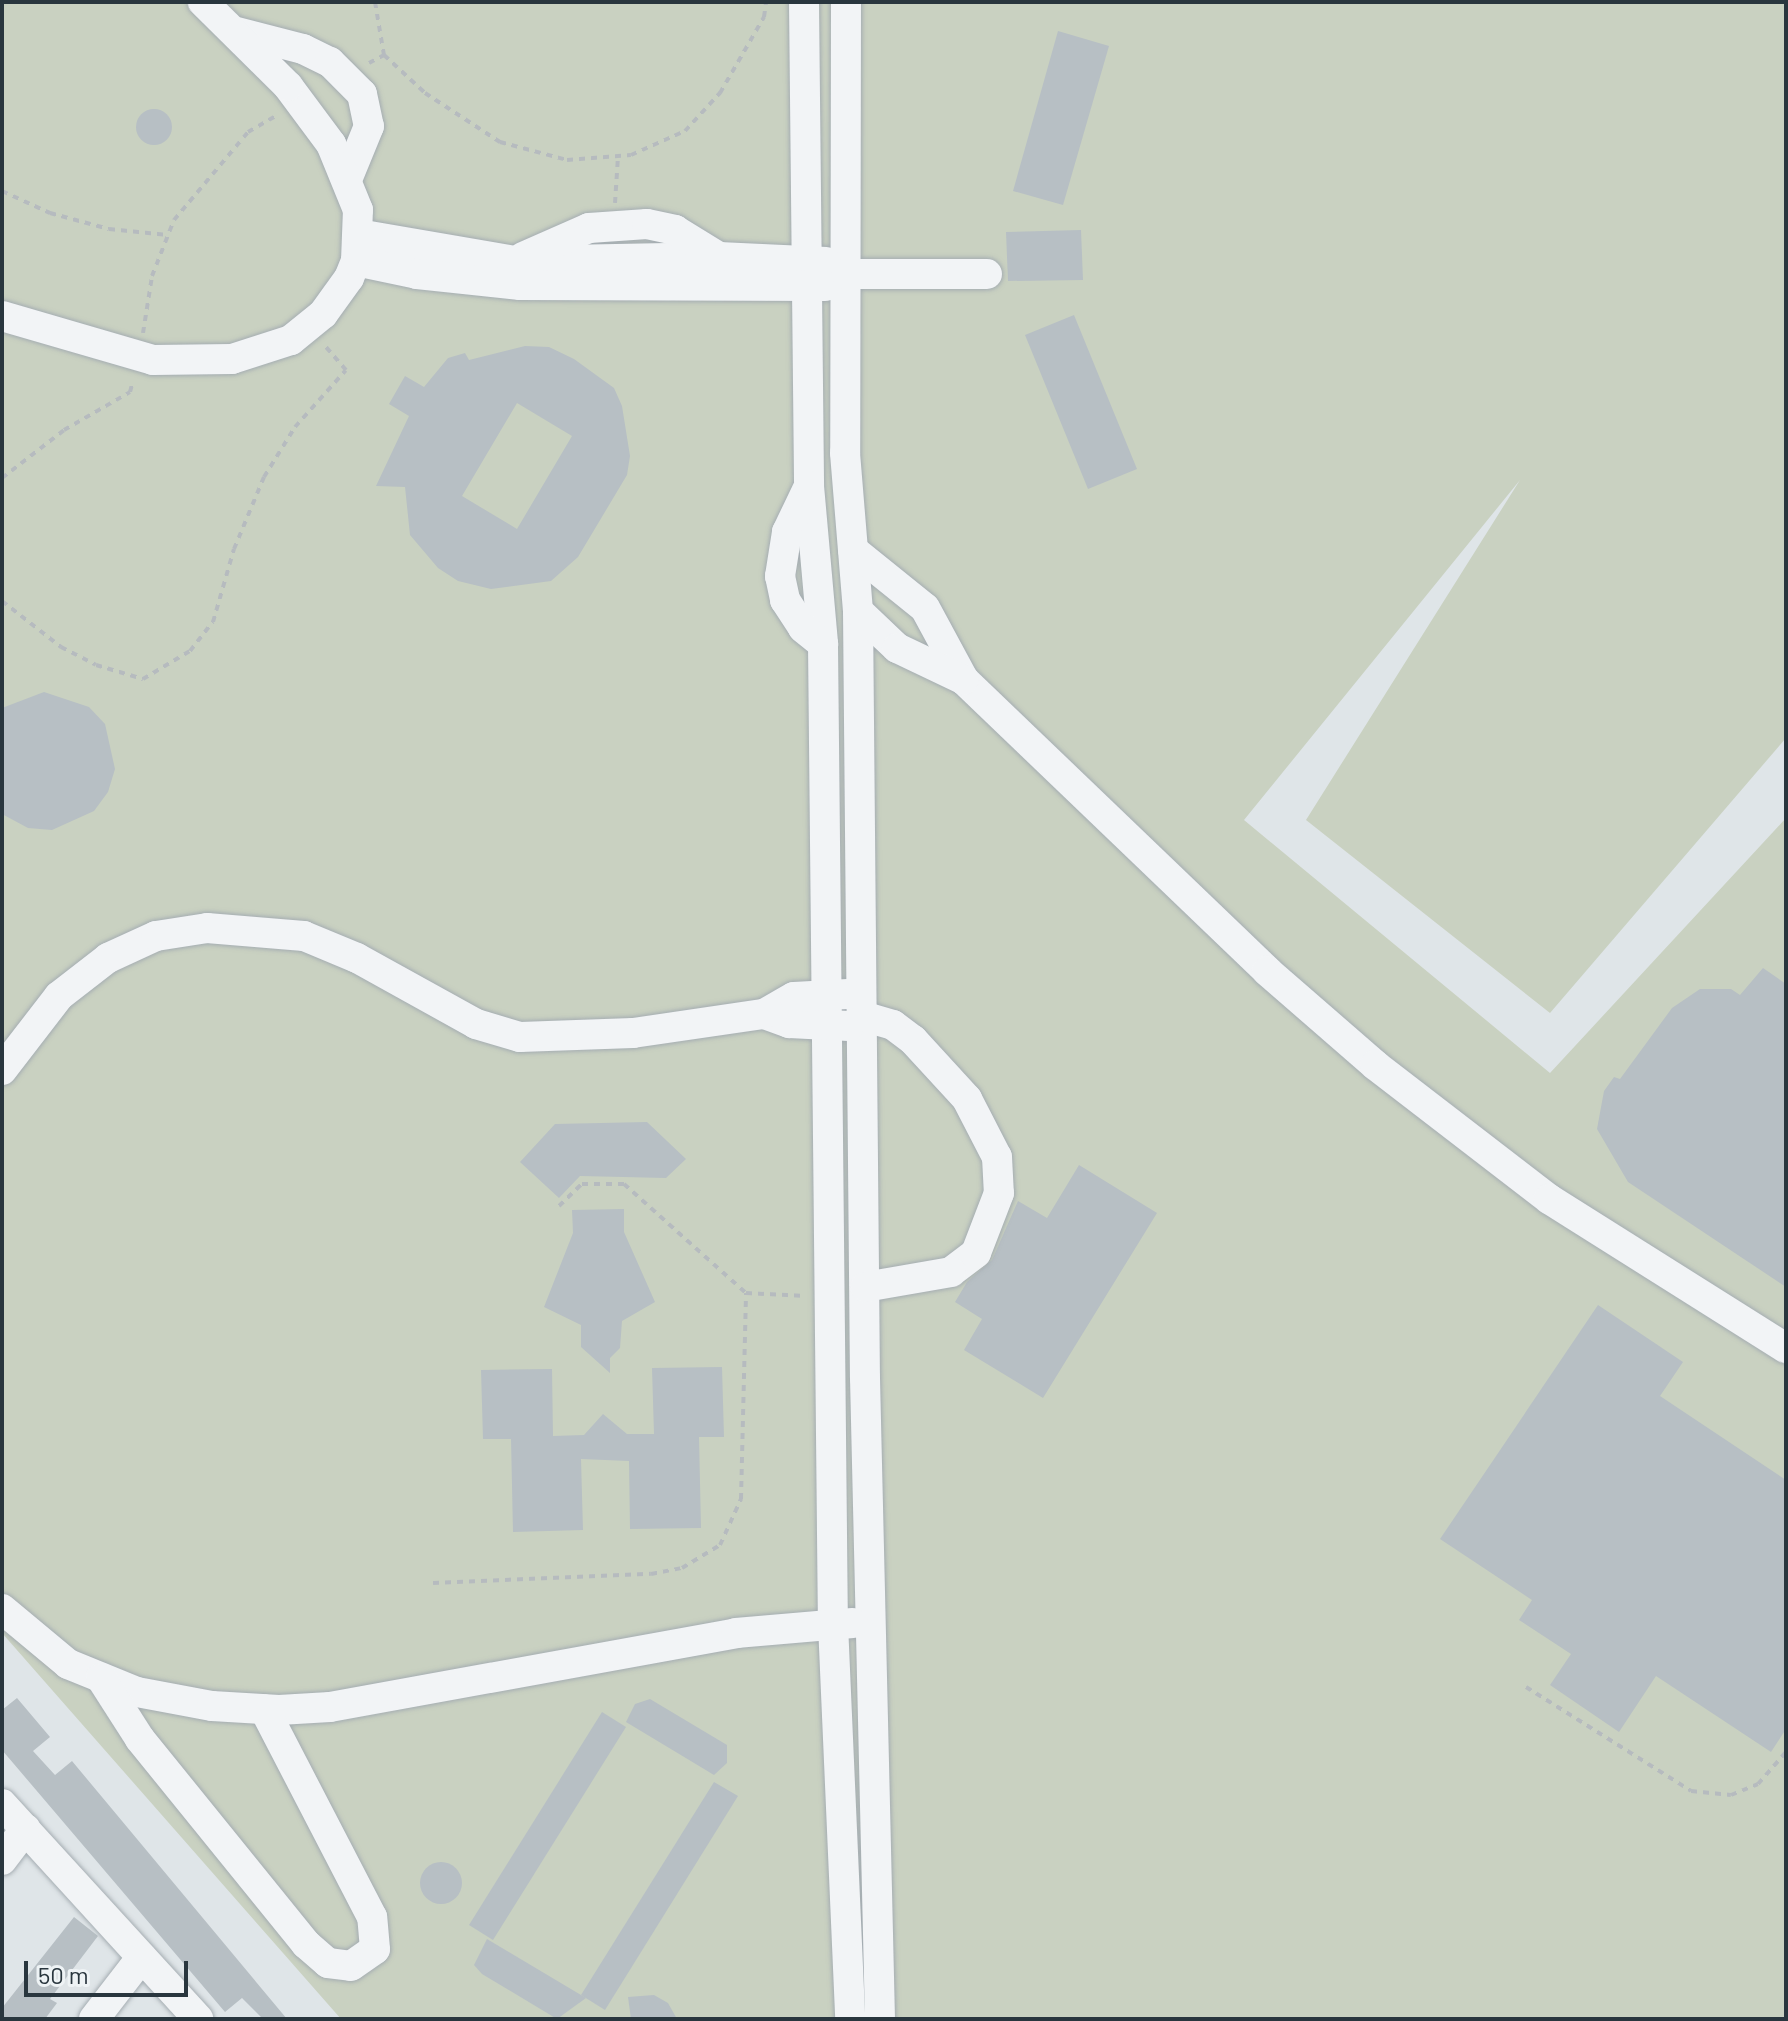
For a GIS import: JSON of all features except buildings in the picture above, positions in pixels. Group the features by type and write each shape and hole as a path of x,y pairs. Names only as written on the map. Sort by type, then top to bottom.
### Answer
{"street":[{"path":"2,316 139,357 232,359 291,340 308,326 349,278 357,248 358,210 331,144 300,102 235,31 203,2"},
{"path":"804,2 809,486 823,644 829,995 833,1624 850,2019"},
{"path":"846,2 845,453 858,611 865,1287 880,2019"},
{"path":"235,31 303,49 346,76 362,94 369,126 347,180"},
{"path":"514,261 562,237 613,225 675,230 719,257"},
{"path":"357,248 514,261 719,257 808,273"},
{"path":"357,248 428,276 520,285 808,273 987,274"},
{"path":"809,486 787,532 780,576 785,600 803,628 823,644"},
{"path":"853,550 925,608 964,680 1267,971 1375,1065 1549,1199 1786,1348"},
{"path":"785,600 819,590"},
{"path":"858,611 897,648 964,680"},
{"path":"2,1070 59,996 108,958 156,936 207,928 304,936 357,958 476,1024 520,1037 633,1033 764,1014 794,997 829,995 893,1025 913,1040 967,1099 997,1157 999,1193 976,1253 951,1272 865,1287"},
{"path":"764,1014 789,1023 829,1025 862,1012"},
{"path":"2,1609 40,1646 101,1678 177,1701 264,1709 330,1707 736,1633 871,1623"},
{"path":"101,1678 140,1739 306,1944 328,1963 351,1966 375,1949 372,1917 264,1709"},
{"path":"2,1804 198,2019"},
{"path":"2,1860 25,1829"},
{"path":"94,2019 142,1957"}],"path":[{"path":"375,2 384,55 425,93 500,142 567,160 618,156 685,131 720,93 764,17 766,2"},
{"path":"346,76 384,55"},
{"path":"2,478 64,430 130,392 152,276 168,235 194,193 248,132 300,102"},
{"path":"613,225 618,156"},
{"path":"2,191 50,213 109,229 168,235"},
{"path":"2,601 61,647 96,665 143,679 190,651 213,622 234,549 264,477 295,427 346,370 308,326"},
{"path":"559,1206 582,1184 624,1184 746,1293 832,1297"},
{"path":"433,1583 651,1574 682,1568 720,1545 741,1499 746,1293"},
{"path":"1526,1687 1691,1791 1731,1795 1758,1784 1786,1752"}],"green space":[{"path":"2,2 1786,2 1786,738 1550,1013 1306,820 1520,480 1244,820 1550,1073 1786,818 1786,2019 341,2019 2,1633"}]}
